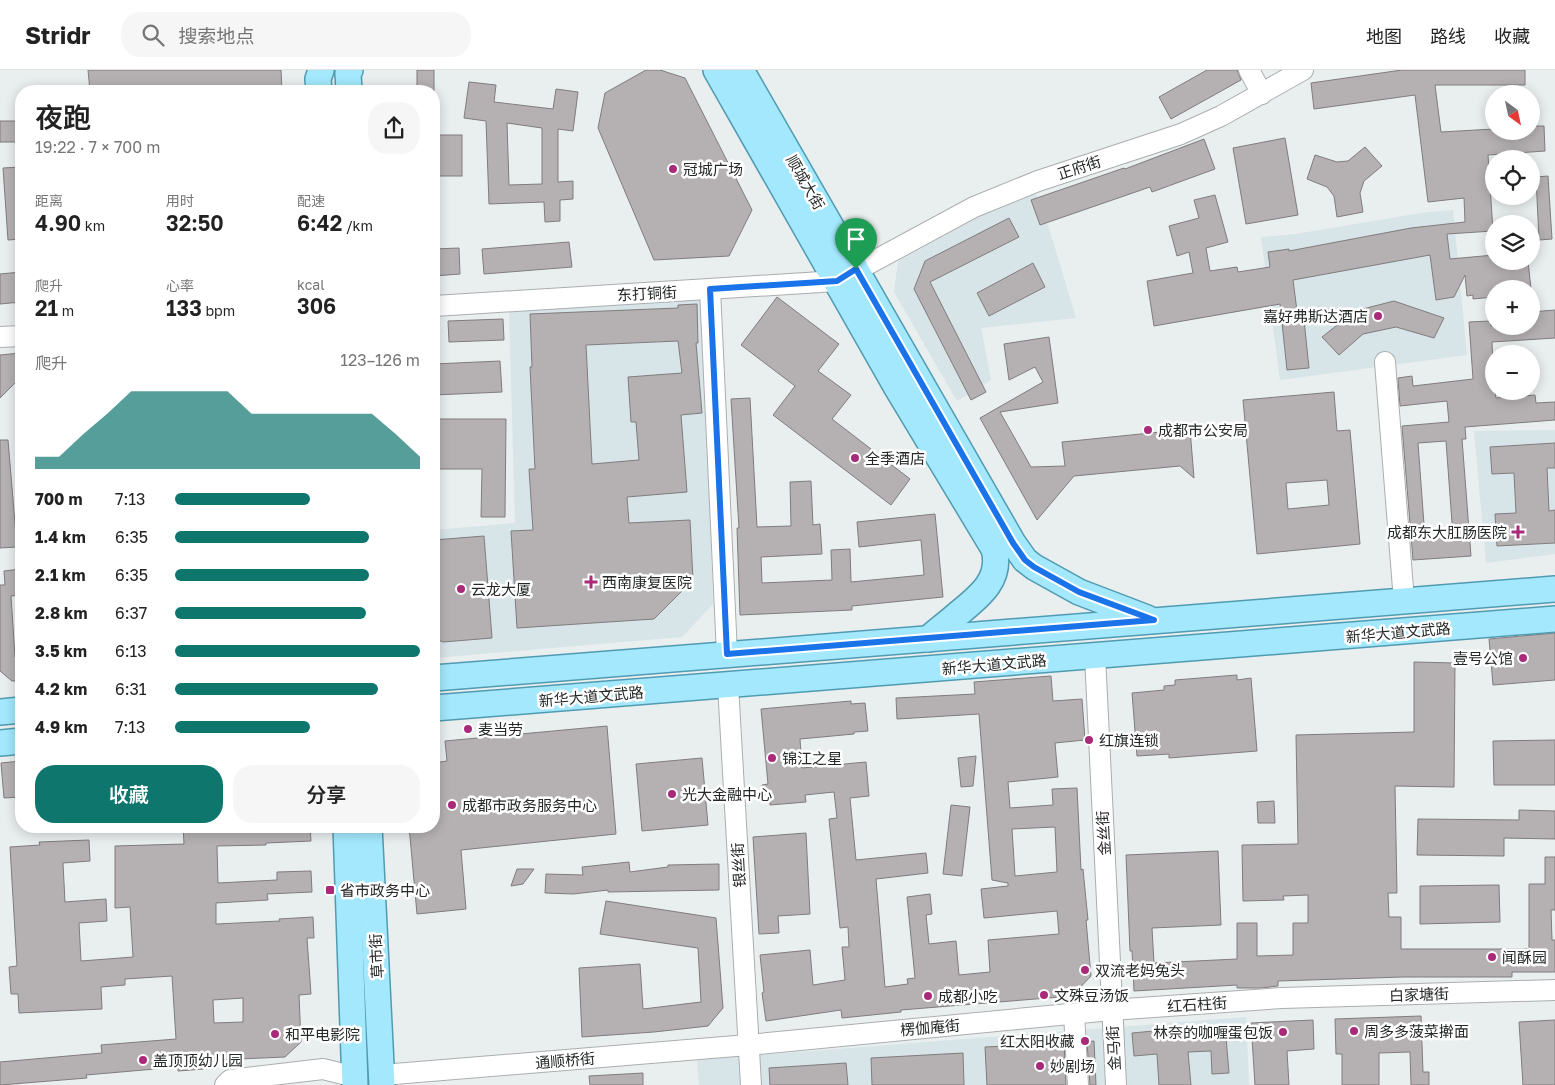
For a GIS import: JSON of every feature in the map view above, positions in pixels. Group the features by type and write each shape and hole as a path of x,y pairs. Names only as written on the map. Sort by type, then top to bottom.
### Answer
{"main road":[{"path":"349,85 348,74 350,70"},
{"name":"顺城大街","path":"716,70 1025,560 1079,592 1154,620"},
{"name":"顺城大街","path":"741,70 846,275 897,388 994,549 996,559 992,579 983,592 928,638"},
{"name":"新华大道文武路","path":"440,678 1555,589"},
{"name":"新华大道文武路","path":"440,708 1555,619"},
{"path":"0,712 15,711"},
{"path":"0,743 15,742"},
{"name":"草市街","path":"346,833 355,1081"},
{"name":"草市街","path":"369,833 382,1080"}],"street":[{"path":"1249,70 1262,94"},
{"name":"正府街","path":"846,275 974,207 1038,181 1181,134 1221,116 1303,70"},
{"name":"东打铜街","path":"440,306 710,289 846,275"},
{"path":"710,289 727,654"},
{"path":"0,337 15,336"},
{"path":"1385,362 1404,601"},
{"name":"金丝街","path":"1095,656 1111,1010"},
{"name":"银丝街","path":"728,685 751,1085"},
{"name":"白家塘街","path":"1282,998 1555,990"},
{"name":"红石柱街","path":"1111,1010 1282,998"},
{"name":"楞伽庵街","path":"748,1045 1111,1010"},
{"name":"金马街","path":"1111,1010 1116,1085"},
{"path":"1074,1014 1078,1085"},
{"name":"通顺桥街","path":"382,1080 748,1045"},
{"path":"225,1085 230,1080 323,1068 355,1081"}],"shaded area":[{"path":"1035,192 1049,228 1076,318 981,328 991,380 957,401 894,292 898,261 1009,201"},
{"name":"嘉好弗斯达酒店","path":"1453,210 1467,355 1280,380 1261,237 1296,234 1421,213"},
{"path":"703,296 713,604 682,637 440,657 440,529 515,523 509,307"},
{"path":"1555,430 1555,554 1486,563 1474,431"},
{"path":"1246,1017 1249,1085 699,1085 697,1060"}],"building":[{"path":"88,70 281,70 282,85 89,85"},
{"path":"417,70 434,70 434,85 417,85"},
{"name":"冠城广场","path":"646,70 660,70 685,78 752,210 729,256 654,260 598,128 605,93"},
{"path":"1207,70 1237,70 1241,80 1171,119 1159,97"},
{"path":"1402,70 1525,70 1525,85 1435,85 1441,132 1485,130 1485,140 1540,140 1540,126 1544,126 1545,151 1485,150 1485,205 1491,205 1492,215 1485,215 1485,232 1447,234 1450,259 1485,256 1485,270 1529,270 1530,280 1485,280 1485,298 1473,299 1473,295 1467,296 1465,275 1454,297 1436,300 1430,255 1293,280 1297,311 1303,310 1309,368 1287,370 1280,304 1154,326 1147,281 1193,273 1189,252 1177,256 1169,226 1199,218 1194,200 1215,195 1228,242 1206,248 1210,271 1237,267 1238,272 1270,267 1268,252 1289,249 1289,251 1411,228 1465,222 1464,198 1428,202 1415,95 1314,109 1311,83"},
{"path":"469,82 496,85 494,102 553,109 556,89 578,92 573,131 558,129 558,182 573,181 573,199 560,200 560,221 545,222 544,202 489,204 486,121 464,118","holes":["507,123 542,128 542,184 509,185"]},
{"path":"0,121 15,121 15,142 0,142"},
{"path":"440,135 462,135 462,176 440,176"},
{"path":"1285,138 1298,215 1246,224 1233,148"},
{"path":"1204,139 1215,169 1152,192 1150,187 1040,225 1031,200 1125,169"},
{"path":"1365,147 1382,166 1364,181 1360,193 1363,212 1337,217 1334,196 1327,187 1307,179 1315,155 1337,162 1348,161"},
{"path":"15,167 15,239 8,240 3,168"},
{"path":"1548,176 1552,239 1540,240 1540,215 1538,215 1537,205 1540,205 1540,177"},
{"path":"1009,218 1019,237 930,282 986,392 971,400 914,289 925,261"},
{"path":"569,242 572,267 484,274 482,249"},
{"path":"459,248 460,274 440,276 440,249"},
{"path":"1033,263 1045,287 989,316 977,293"},
{"path":"15,273 15,303 0,304 0,274"},
{"path":"777,297 839,344 818,371 851,395 832,419 910,479 891,505 773,415 795,386 741,345"},
{"path":"1394,301 1444,318 1434,338 1396,327 1363,334 1339,355 1322,337 1355,311"},
{"path":"697,304 698,343 696,343 702,413 681,415 687,492 627,497 629,523 690,520 693,580 654,619 517,628 511,531 533,530 529,469 535,469 530,367 532,367 530,314 678,308 678,305","holes":["678,341 682,373 628,377 631,422 636,422 639,460 592,464 586,345"]},
{"path":"1555,310 1555,338 1492,342 1492,345 1485,345 1485,400 1536,400 1536,403 1555,402 1555,420 1465,427 1466,439 1462,439 1471,556 1413,560 1402,426 1449,422 1447,401 1400,406 1398,378 1412,376 1413,386 1473,379 1469,322 1485,321 1485,335 1540,335 1540,311","holes":["1446,441 1453,536 1425,538 1418,443"]},
{"path":"503,319 504,340 449,342 448,321"},
{"path":"1049,337 1058,403 1000,412 1031,467 1065,466 1062,442 1190,429 1194,478 1180,466 1074,476 1037,520 980,418 1043,382 1035,367 1009,380 1004,344"},
{"path":"15,354 15,383 0,398 0,355"},
{"path":"500,361 502,392 440,395 440,364"},
{"path":"1334,392 1337,431 1350,430 1360,544 1257,554 1243,400","holes":["1327,480 1329,505 1288,509 1286,483"]},
{"path":"750,398 757,527 791,526 790,482 811,481 813,525 820,524 822,554 761,557 762,583 832,580 831,550 850,549 851,582 924,575 921,540 859,547 857,522 935,514 943,597 852,606 852,610 740,615 737,528 739,528 731,399"},
{"path":"440,419 506,419 505,517 481,517 482,469 440,469"},
{"path":"0,440 8,440 15,523 15,547 0,548"},
{"path":"1555,443 1555,468 1547,468 1549,511 1555,510 1555,543 1497,546 1495,514 1516,513 1514,473 1492,474 1490,447"},
{"name":"云龙大厦","path":"484,536 492,638 440,641 440,540"},
{"path":"15,570 15,596 11,596 15,681 12,681 0,671 0,585 5,585 4,571"},
{"name":"壹号公馆","path":"1555,633 1555,680 1493,685 1489,639"},
{"path":"1414,662 1455,663 1454,787 1395,786 1397,893 1388,893 1389,917 1401,917 1401,949 1529,949 1529,884 1545,884 1545,857 1555,857 1555,910 1551,910 1552,940 1555,940 1555,972 1512,972 1512,977 1403,977 1278,981 1278,986 1261,988 1237,988 1237,985 1134,991 1132,951 1130,951 1126,855 1218,851 1221,925 1152,928 1154,963 1237,959 1237,923 1257,923 1257,956 1293,955 1293,923 1308,923 1308,895 1283,896 1284,900 1243,901 1242,845 1298,844 1296,735 1414,732"},
{"path":"1237,675 1237,680 1251,678 1257,751 1169,758 1169,754 1137,756 1132,693 1164,690 1164,686 1175,685 1175,680"},
{"path":"1051,676 1053,701 1082,699 1085,740 1055,743 1058,777 1008,782 1010,808 1053,805 1052,789 1077,788 1081,870 1083,869 1088,920 1086,920 1091,976 1072,996 901,1010 901,1012 842,1018 841,1010 766,1021 760,955 810,950 813,985 845,980 842,947 849,947 848,927 840,928 829,819 837,818 834,792 805,795 806,802 770,805 770,799 763,800 762,785 768,784 761,709 851,701 851,704 865,703 868,731 800,739 802,768 866,762 869,796 850,798 856,860 926,853 928,873 876,879 885,987 908,984 907,979 915,978 907,897 930,894 932,914 926,915 929,944 956,941 959,975 990,972 988,940 1059,934 1057,911 984,918 981,889 1008,886 1008,883 992,880 979,714 897,719 896,698 975,694 974,682","holes":["1055,827 1057,872 1015,876 1012,829"]},
{"path":"607,726 616,834 461,850 466,909 417,914 410,833 440,833 440,762 447,761 445,741"},
{"path":"1555,740 1555,785 1494,785 1493,741"},
{"path":"976,756 973,786 961,787 958,758"},
{"name":"光大金融中心","path":"702,758 708,825 642,831 636,764"},
{"path":"15,762 15,797 4,798 1,763"},
{"path":"1274,801 1275,823 1258,823 1257,802"},
{"path":"951,805 970,807 962,876 943,874"},
{"path":"1519,810 1555,811 1555,839 1504,838 1504,856 1417,855 1418,819 1519,820"},
{"path":"183,833 310,833 311,841 266,843 266,845 217,846 218,883 277,880 277,872 311,871 312,892 267,894 268,900 216,903 216,924 280,921 279,919 313,917 314,938 307,938 311,994 299,995 301,1042 285,1057 216,1060 217,1068 178,1071 178,1067 86,1075 87,1078 0,1085 0,1062 102,1053 101,1045 176,1039 172,976 125,979 125,985 101,987 102,1009 19,1013 18,994 11,994 9,967 17,966 10,847 40,845 39,842 89,840 90,861 63,863 65,902 106,899 107,921 79,923 81,961 133,957 130,907 115,908 115,846 184,844","holes":["243,998 243,1022 214,1023 213,1000"]},
{"path":"806,833 810,914 778,916 779,933 759,934 753,837"},
{"path":"629,862 630,872 668,867 668,865 719,864 719,890 608,892 608,890 573,894 545,893 546,874 583,875 582,867"},
{"path":"517,869 534,869 523,884 511,886"},
{"path":"1499,885 1500,922 1420,924 1420,886"},
{"path":"606,901 716,918 723,1008 708,1026 582,1037 579,968 640,964 643,1009 701,1002 698,948 600,934"},
{"path":"1421,1016 1423,1072 1429,1072 1429,1085 1411,1085 1410,1052 1379,1053 1379,1085 1342,1085 1342,1054 1336,1054 1335,1019"},
{"path":"1313,1020 1314,1049 1287,1051 1289,1085 1255,1085 1251,1023"},
{"path":"1555,1020 1555,1085 1523,1085 1519,1022"},
{"path":"1186,1028 1186,1030 1209,1029 1210,1038 1226,1037 1229,1073 1212,1074 1211,1051 1188,1052 1191,1085 1159,1085 1157,1054 1134,1056 1132,1033"},
{"path":"1094,1041 1096,1085 1090,1085 1087,1042"},
{"name":"妙剧场","path":"1064,1043 1066,1085 987,1085 985,1047"},
{"path":"963,1053 964,1085 872,1085 871,1058"},
{"path":"846,1063 848,1085 770,1085 769,1068"},
{"path":"643,1073 643,1085 590,1085 589,1076"}],"place":[{"name":"冠城广场","path":"673,169"},
{"name":"嘉好弗斯达酒店","path":"1378,316"},
{"name":"成都市公安局","path":"1148,430"},
{"name":"全季酒店","path":"855,458"},
{"name":"成都东大肛肠医院","path":"1518,532"},
{"name":"西南康复医院","path":"591,582"},
{"name":"云龙大厦","path":"461,589"},
{"name":"壹号公馆","path":"1523,658"},
{"name":"麦当劳","path":"468,729"},
{"name":"红旗连锁","path":"1089,740"},
{"name":"锦江之星","path":"772,758"},
{"name":"光大金融中心","path":"672,794"},
{"name":"成都市政务服务中心","path":"452,805"},
{"name":"省市政务中心","path":"330,890"},
{"name":"闻酥园","path":"1492,957"},
{"name":"双流老妈兔头","path":"1085,970"},
{"name":"文殊豆汤饭","path":"1044,995"},
{"name":"成都小吃","path":"928,996"},
{"name":"周多多菠菜擀面","path":"1354,1031"},
{"name":"林奈的咖喱蛋包饭","path":"1283,1032"},
{"name":"和平电影院","path":"275,1034"},
{"name":"红太阳收藏","path":"1085,1041"},
{"name":"盖顶顶幼儿园","path":"143,1060"},
{"name":"妙剧场","path":"1040,1066"}],"route":[{"path":"856,269 1013,543 1025,560 1079,592 1154,620 727,654 710,289 837,281 856,269"}]}
